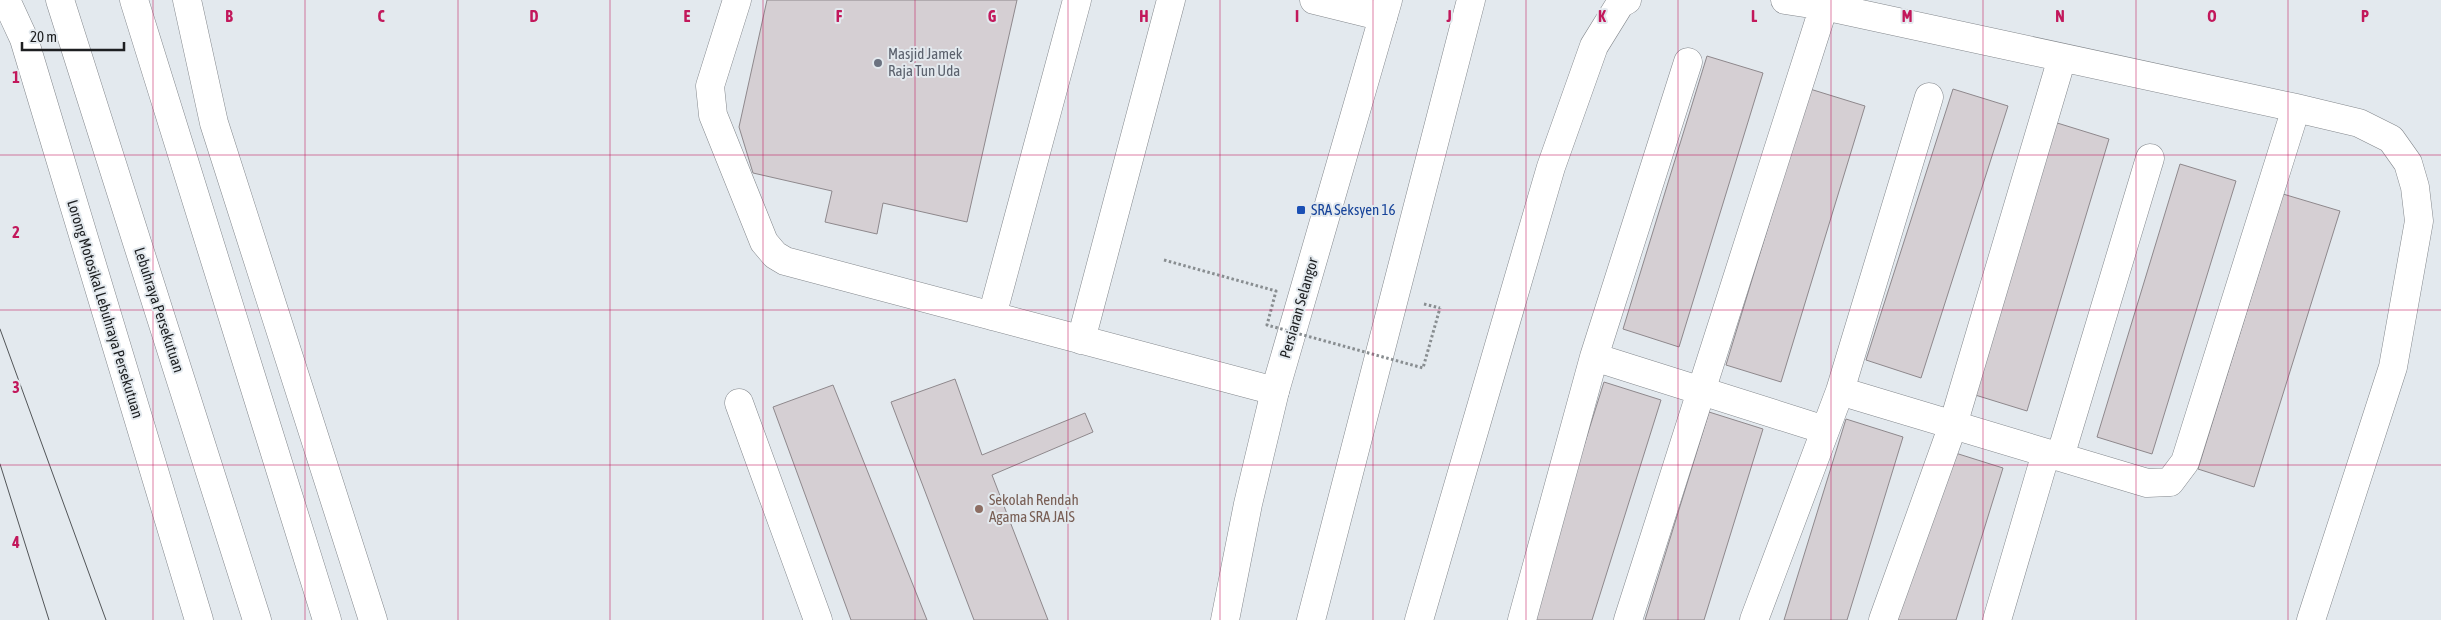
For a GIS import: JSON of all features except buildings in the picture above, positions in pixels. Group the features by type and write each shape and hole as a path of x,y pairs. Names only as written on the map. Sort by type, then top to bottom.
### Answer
{"main road":[{"name":"Lorong Motosikal Lebuhraya Persekutuan","path":"6,0 24,39 199,620"},
{"name":"Lebuhraya Persekutuan","path":"60,0 257,620"},
{"path":"134,0 327,620"},
{"path":"187,0 214,123 373,620"},
{"path":"737,0 710,86 710,98 717,124 764,242 785,261 1275,391"},
{"path":"992,316 1077,0"},
{"path":"1081,340 1171,0"},
{"path":"1314,0 1386,8"},
{"path":"1311,620 1471,0"},
{"path":"1419,620 1551,167 1594,46 1620,4 1627,0"},
{"path":"1785,0 1824,6 2359,122 2391,140 2408,162 2415,187 2419,221 2393,367 2311,620"},
{"path":"1628,620 1703,390 1824,6"},
{"name":"Persiaran Selangor","path":"1225,620 1248,504 1275,391 1386,8"},
{"path":"1883,620 1952,425 2062,58"},
{"path":"1522,620 1594,356 1688,62"},
{"path":"1754,620 1840,391 1929,97"},
{"path":"1840,391 2147,483 2170,482 2185,462 2296,108"},
{"path":"1996,620 2053,455 2150,158"},
{"path":"1594,356 1825,430"},
{"path":"739,404 818,620"}],"path":[{"path":"1164,260 1276,291 1267,325 1423,368 1440,308"}],"tram line":[{"path":"0,329 106,620"},
{"path":"0,464 49,620"}],"place":[{"name":"Masjid Jamek Raja Tun Uda","path":"878,63"},
{"name":"SRA Seksyen 16","path":"1301,210"},
{"name":"Sekolah Rendah Agama SRA JAIS","path":"979,509"}]}
